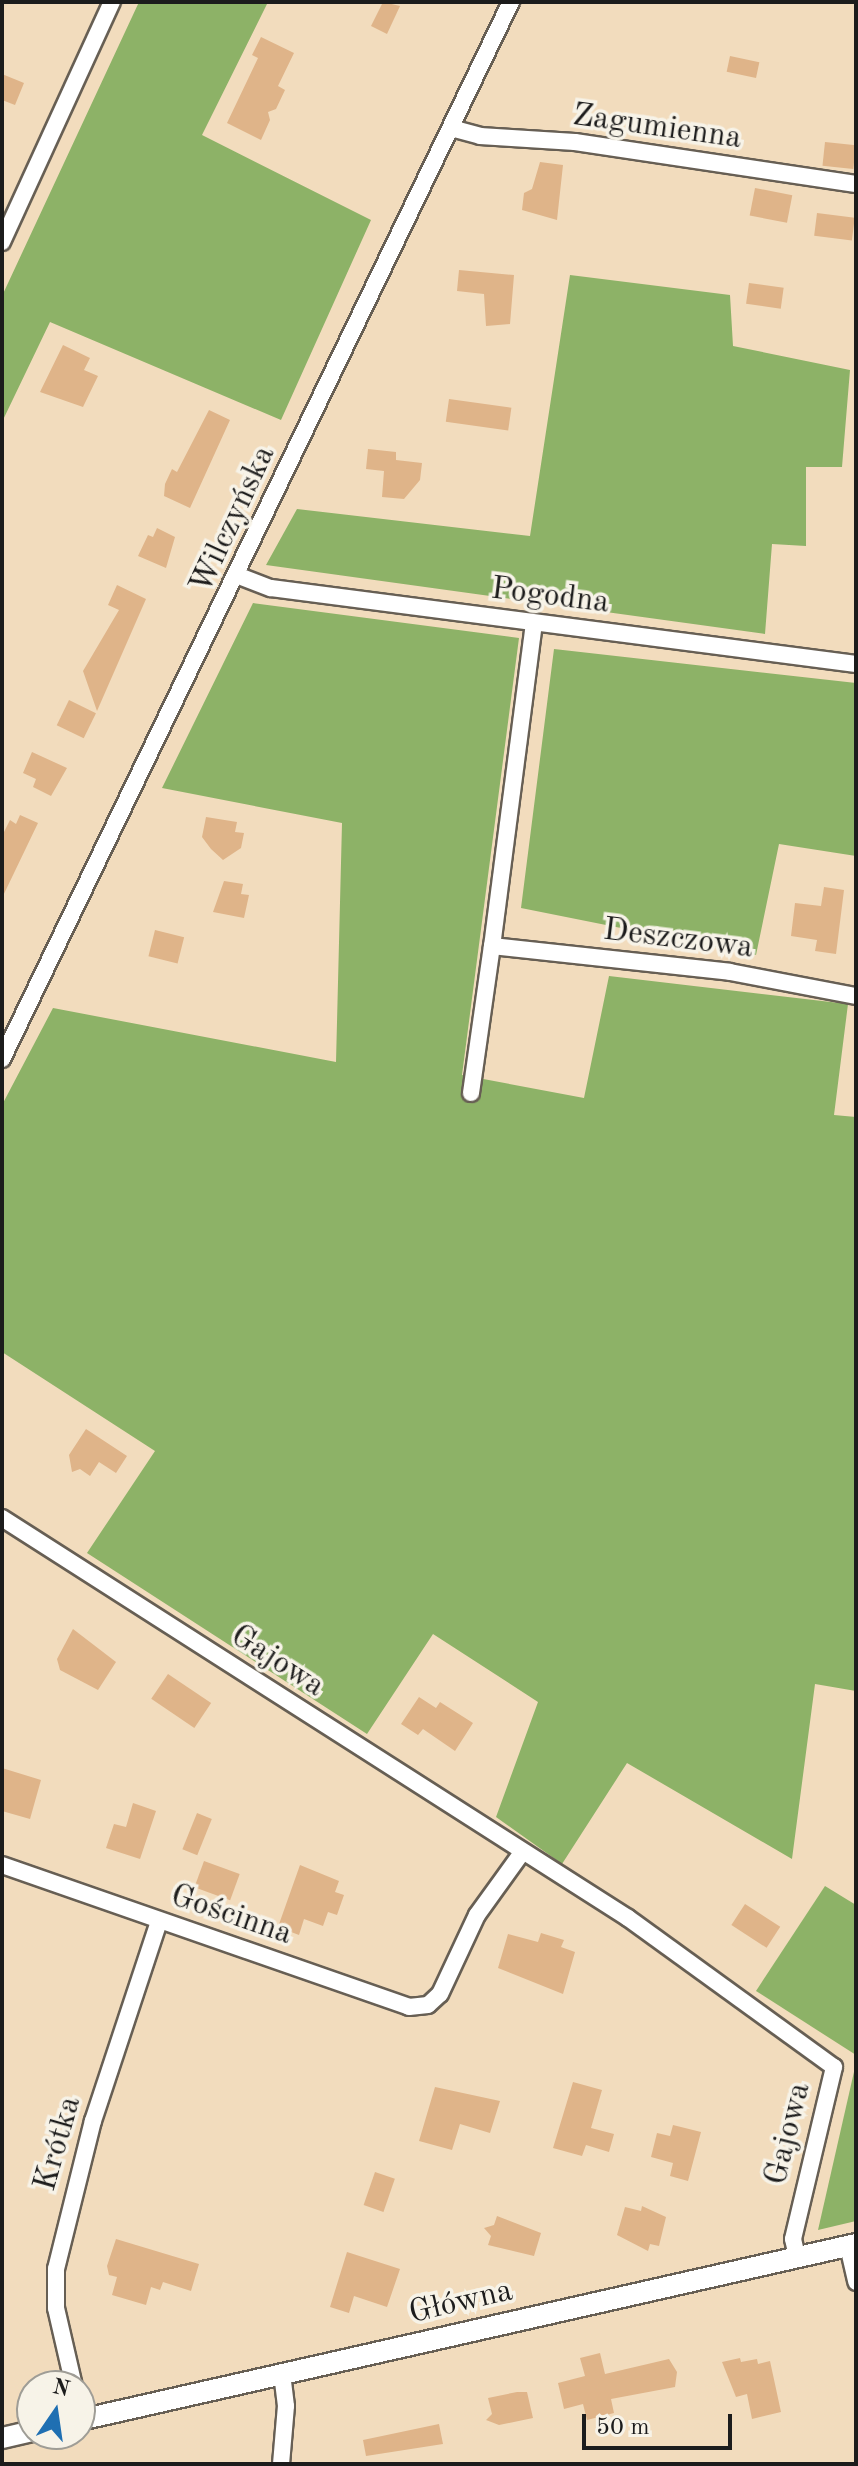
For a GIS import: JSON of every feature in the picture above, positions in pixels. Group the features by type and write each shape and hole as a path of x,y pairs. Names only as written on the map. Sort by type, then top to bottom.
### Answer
{"street":[{"path":"2,242 112,2"},
{"name":"Wilczyńska","path":"2,1059 239,576 511,2"},
{"name":"Zagumienna","path":"451,128 480,136 575,142 856,184"},
{"name":"Pogodna","path":"239,576 271,588 856,664"},
{"path":"471,1093 534,623"},
{"name":"Deszczowa","path":"492,946 730,972 856,996"},
{"name":"Gajowa","path":"2,1518 521,1854 628,1918 834,2067 793,2239 797,2257"},
{"name":"Gościnna","path":"2,1865 409,2007 428,2005 440,1994 477,1915 521,1854"},
{"name":"Krótka","path":"70,2370 56,2308 56,2269 93,2121 159,1922"},
{"path":"852,2245 856,2282"},
{"name":"Główna","path":"96,2414 852,2245"},
{"path":"281,2464 286,2406 282,2374"}],"green space":[{"path":"139,2 268,2 202,135 371,220 281,420 50,322 2,422 2,296"},
{"path":"570,275 730,295 733,346 850,370 842,467 806,467 806,546 772,544 765,634 266,565 297,509 530,536"},
{"path":"253,603 519,638 462,1075 584,1098 609,976 848,1004 834,1115 856,1117 856,1691 815,1684 792,1859 627,1763 562,1864 496,1817 538,1702 433,1634 367,1734 87,1553 155,1451 2,1352 2,1105 53,1008 336,1062 342,823 162,788"},
{"path":"554,649 856,683 856,856 779,844 756,955 521,908"},
{"path":"825,1886 856,1905 856,2055 756,1991"},
{"path":"856,2063 856,2221 818,2230"}],"building":[{"path":"383,2 400,6 387,34 371,26"},
{"path":"261,37 294,53 278,86 285,90 276,109 268,112 270,120 261,140 227,123 258,58 252,55"},
{"path":"730,56 759,62 756,78 727,72"},
{"path":"2,74 24,83 15,105 2,100"},
{"path":"825,142 856,145 853,169 822,166"},
{"path":"540,162 563,165 557,220 522,210 524,193 532,189"},
{"path":"755,188 792,195 787,223 750,215"},
{"path":"817,213 855,218 852,240 814,236"},
{"path":"459,270 514,275 510,324 486,326 484,294 457,291"},
{"path":"749,283 784,288 781,309 746,304"},
{"path":"63,345 90,358 84,370 98,376 83,407 40,392"},
{"path":"449,399 511,408 508,431 446,422"},
{"path":"209,410 230,420 190,508 164,496 165,484 172,469 177,472"},
{"path":"368,449 396,452 396,460 422,463 420,480 404,499 382,497 384,471 366,469"},
{"path":"157,528 175,537 166,568 138,556 148,535 153,537"},
{"path":"117,585 146,599 97,711 83,671 119,610 108,605"},
{"path":"69,700 96,713 84,738 57,725"},
{"path":"32,752 67,768 51,796 33,787 36,779 23,773"},
{"path":"20,815 38,823 2,898 2,836 10,820 16,824"},
{"path":"206,817 237,822 235,832 244,833 241,848 223,860 202,837"},
{"path":"224,881 243,884 241,894 249,895 244,918 213,912"},
{"path":"824,887 844,890 836,954 815,951 817,940 791,936 795,903 821,906"},
{"path":"155,930 184,937 178,963 148,956"},
{"path":"86,1429 127,1456 116,1473 99,1462 90,1476 80,1469 72,1472 69,1455"},
{"path":"73,1629 116,1662 98,1690 60,1670 57,1659"},
{"path":"168,1674 211,1703 194,1728 151,1699"},
{"path":"419,1697 436,1708 440,1702 473,1723 455,1751 423,1729 418,1735 401,1724"},
{"path":"2,1768 41,1780 30,1819 2,1811"},
{"path":"133,1803 156,1811 140,1859 106,1848 114,1824 126,1827"},
{"path":"197,1813 212,1819 197,1855 182,1849"},
{"path":"204,1861 240,1874 230,1900 194,1887"},
{"path":"300,1865 339,1881 335,1892 344,1895 337,1915 328,1912 323,1926 304,1919 299,1935 278,1927"},
{"path":"745,1904 780,1927 767,1948 731,1925"},
{"path":"541,1933 564,1940 561,1947 575,1952 563,1994 498,1968 508,1934 538,1942"},
{"path":"573,2082 602,2090 591,2128 614,2134 609,2152 586,2145 582,2156 553,2148"},
{"path":"435,2087 500,2101 490,2133 460,2124 452,2150 419,2141"},
{"path":"673,2125 701,2132 688,2181 670,2176 673,2163 651,2157 657,2133 670,2136"},
{"path":"375,2172 395,2179 383,2212 364,2205"},
{"path":"642,2206 666,2217 659,2246 650,2244 648,2251 617,2235 625,2207 641,2211"},
{"path":"497,2216 541,2233 534,2256 488,2245 491,2236 484,2228 494,2225"},
{"path":"116,2239 199,2264 191,2291 163,2282 160,2290 151,2287 146,2305 112,2295 117,2277 109,2275 107,2266"},
{"path":"347,2252 400,2269 387,2307 354,2296 349,2313 330,2307"},
{"path":"600,2353 605,2374 669,2359 677,2372 675,2387 611,2399 614,2413 587,2420 583,2404 564,2409 558,2383 585,2376 580,2358"},
{"path":"740,2358 741,2362 757,2359 758,2364 770,2361 781,2412 752,2419 747,2394 736,2397 722,2362"},
{"path":"527,2392 533,2418 499,2425 486,2420 492,2414 488,2398"},
{"path":"439,2424 443,2444 366,2456 363,2440"}]}
